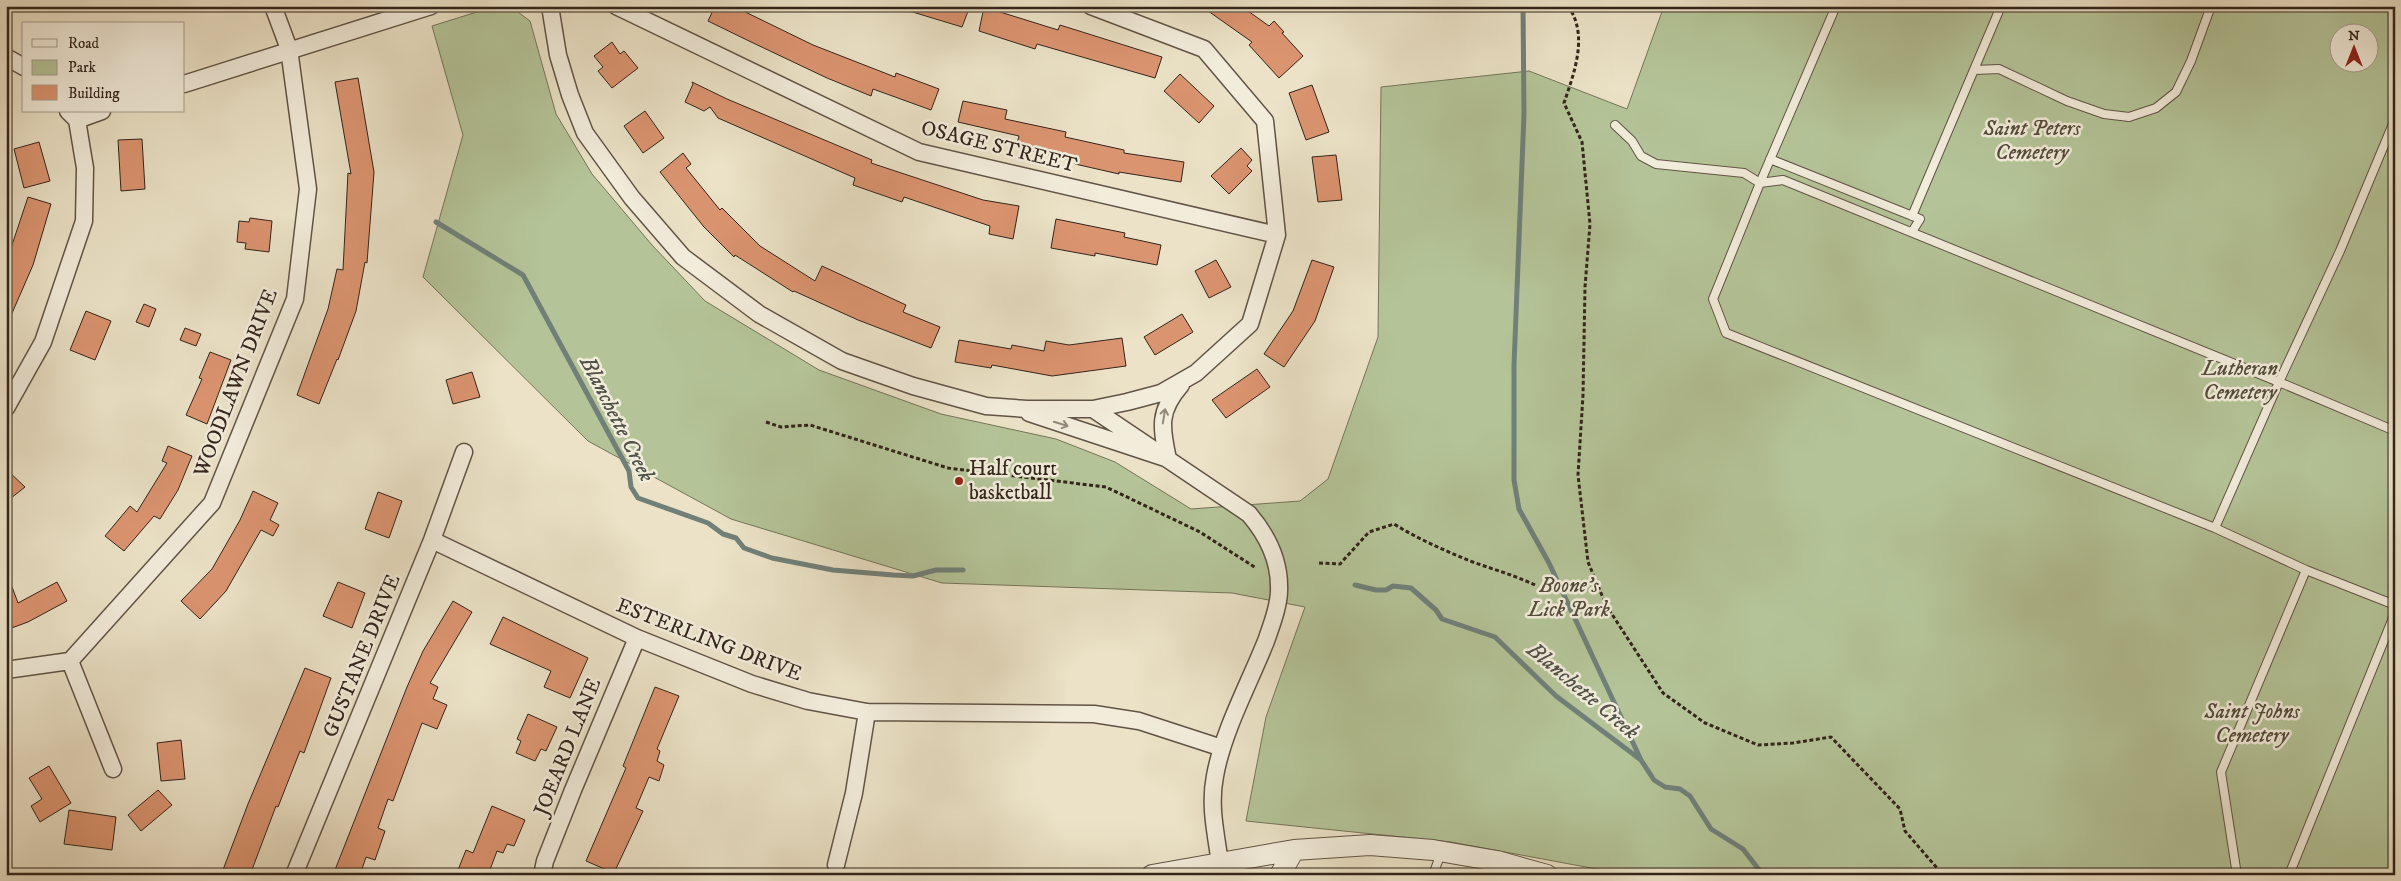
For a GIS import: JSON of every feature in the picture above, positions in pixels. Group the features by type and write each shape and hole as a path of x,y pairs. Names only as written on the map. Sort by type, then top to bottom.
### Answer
{"street":[{"name":"WOODLAWN DRIVE","path":"70,661 212,503 295,299 308,189 289,50 273,6"},
{"path":"185,84 431,6"},
{"path":"550,6 558,55 570,95 585,133 632,198 683,257 759,314 842,361 914,386 986,406 1093,408 1161,393 1196,373 1250,324 1277,235 1265,121 1204,50 1091,6"},
{"name":"OSAGE STREET","path":"616,6 919,152 1277,235"},
{"path":"6,57 22,66"},
{"path":"6,408 12,401 42,342 84,221 85,168 72,116 96,112"},
{"path":"1168,459 1163,434 1163,417 1166,404 1185,380"},
{"path":"1015,408 1168,459"},
{"path":"1093,408 1249,514 1264,532 1277,567 1280,587 1273,621 1222,748 1215,776 1211,805 1220,869"},
{"name":"GUSTANE DRIVE","path":"294,875 432,540 464,452"},
{"name":"ESTERLING DRIVE","path":"432,540 637,638 752,684 808,701 867,712 1094,714 1139,721 1222,748"},
{"name":"JOEARD LANE","path":"542,875 545,861 637,638"},
{"path":"6,670 70,661 113,769"},
{"path":"836,865 854,792 867,712"},
{"path":"1152,875 1220,869 1294,850 1370,845 1442,852 1497,861 1547,875"},
{"path":"1280,875 1294,850"}],"lane":[{"path":"1836,6 1712,299 1726,333 2215,528 2306,570 2395,605"},
{"path":"1912,216 2001,6"},
{"path":"1974,70 1999,70 2067,101 2104,114 2128,117 2156,108 2176,92 2191,61 2211,6"},
{"path":"2215,528 2279,382 2340,251 2395,119"},
{"path":"1615,125 1632,141 1641,156 1656,164 1744,173 1760,183 1783,180 2395,431"},
{"path":"1770,159 1920,219 1912,232"},
{"path":"2237,875 2222,772 2306,570"},
{"path":"2290,875 2395,613"},
{"path":"1432,875 1442,852"}],"path":[{"path":"1568,6 1580,33 1574,73 1564,104 1582,142 1590,224 1585,288 1583,395 1578,475 1588,562 1606,605 1664,693 1705,723 1758,745 1793,743 1831,737 1900,809 1905,831 1943,875"},
{"path":"766,422 780,427 810,425 948,468 1106,488 1200,532 1256,568"},
{"path":"1319,563 1340,564 1369,532 1394,524 1414,536 1463,558 1535,585"}],"green space":[{"path":"496,6 510,6 530,21 556,114 592,174 652,245 705,301 819,370 941,414 1056,439 1115,462 1191,509 1300,501 1328,479 1378,337 1381,87 1529,71 1627,109 1664,6 2395,6 2395,875 1629,875 1451,842 1246,821 1266,717 1305,607 1232,593 942,583 731,519 588,441 423,277 463,135 432,26"}],"building":[{"path":"715,6 733,6 813,45 895,77 896,73 939,89 931,110 873,89 871,96 827,78 749,41 708,21"},
{"path":"906,6 970,6 962,27 906,10"},
{"path":"1201,6 1241,6 1269,26 1274,21 1303,56 1279,78 1249,45 1252,42"},
{"path":"984,7 1058,30 1060,25 1162,57 1155,78 1037,44 1035,49 979,31"},
{"path":"612,42 620,54 624,51 638,68 612,88 598,71 603,67 594,56"},
{"path":"1180,74 1214,106 1199,123 1164,91"},
{"path":"358,78 374,172 367,263 365,262 356,311 319,404 297,395 328,309 337,269 343,270 348,173 351,174 335,82"},
{"path":"692,82 727,99 872,160 871,163 983,200 1019,206 1013,239 989,234 990,226 904,197 902,202 853,185 855,178 718,118 710,107 704,111 685,102 693,84"},
{"path":"1312,85 1329,132 1306,140 1289,93"},
{"path":"963,101 1007,110 1005,119 1066,132 1065,137 1124,150 1124,153 1184,162 1181,182 1119,172 1119,174 1016,147 1019,136 958,122"},
{"path":"645,111 664,138 643,153 624,126"},
{"path":"142,139 145,189 121,191 118,140"},
{"path":"39,142 50,181 24,188 14,149"},
{"path":"1241,148 1252,160 1247,166 1252,171 1229,194 1211,176"},
{"path":"683,153 691,164 686,168 720,210 722,208 760,246 815,281 822,266 906,305 903,312 940,327 931,348 858,320 793,292 735,255 734,257 704,227 660,172"},
{"path":"1336,155 1342,200 1318,202 1312,157"},
{"path":"28,197 51,204 33,265 6,327 6,263"},
{"path":"250,218 272,221 269,252 245,249 246,243 237,242 239,221 249,222"},
{"path":"1056,219 1125,233 1124,237 1161,245 1157,265 1095,253 1095,256 1051,248"},
{"path":"1216,260 1231,287 1209,298 1195,271"},
{"path":"1312,260 1334,267 1315,321 1284,367 1264,354 1293,311"},
{"path":"144,304 156,309 149,327 136,322"},
{"path":"86,311 111,321 95,360 70,350"},
{"path":"1182,314 1193,332 1155,355 1144,337"},
{"path":"185,328 201,334 196,346 180,340"},
{"path":"1122,338 1126,366 1052,376 992,365 991,368 955,362 959,340 1011,349 1012,345 1044,351 1046,341 1069,345"},
{"path":"210,352 231,360 207,424 186,415 202,379 199,378"},
{"path":"1257,369 1270,387 1226,418 1212,400"},
{"path":"472,372 480,397 453,404 446,380"},
{"path":"168,446 192,456 178,490 160,519 154,516 124,551 105,536 130,506 137,512 167,463 162,461"},
{"path":"6,469 25,487 6,502"},
{"path":"253,491 278,503 270,520 279,525 273,536 261,530 226,591 200,619 181,601 212,569 240,520"},
{"path":"378,492 402,501 389,538 365,529"},
{"path":"6,576 8,576 18,603 57,582 67,601 28,622 6,630"},
{"path":"338,582 365,593 352,628 323,616"},
{"path":"453,601 472,612 430,683 438,687 433,699 447,705 437,729 422,723 393,801 388,799 378,828 385,831 375,860 366,857 360,875 333,875 407,687 423,651"},
{"path":"503,617 588,658 570,698 544,687 551,671 490,644"},
{"path":"305,668 331,678 304,753 300,751 278,807 276,806 250,875 221,875 248,804"},
{"path":"655,687 679,696 657,749 660,751 657,761 664,765 659,781 649,777 636,808 643,811 614,873 586,861 626,768 623,766"},
{"path":"528,714 557,727 546,751 541,749 535,761 516,753 521,741 517,739"},
{"path":"181,740 185,779 161,781 157,743"},
{"path":"49,766 71,803 40,822 31,806 42,799 29,778"},
{"path":"158,790 172,805 141,831 128,815"},
{"path":"492,806 525,820 514,846 507,844 503,853 497,851 488,875 456,875 466,850 473,853"},
{"path":"69,810 116,817 112,850 64,844"}],"waterway":[{"path":"1523,6 1524,114 1514,365 1514,480 1519,509 1549,563 1641,760"},
{"name":"Blanchette Creek","path":"436,222 523,275 629,471 631,487 638,498 708,523 723,534 736,538 744,548 772,558 833,570 893,575 913,576 936,570 963,570"},
{"name":"Blanchette Creek","path":"1355,585 1376,590 1386,590 1393,586 1411,588 1436,610 1442,619 1495,637 1556,696 1641,760 1654,780 1665,787 1680,789 1690,796 1711,829 1743,849 1763,875"}],"place":[{"name":"Half court basketball","path":"959,481"}],"park label":[{"name":"Saint Peters Cemetery","path":"2032,141"},
{"name":"Lutheran Cemetery","path":"2240,381"},
{"name":"Boone's Lick Park","path":"1569,598"},
{"name":"Saint Johns Cemetery","path":"2252,724"}]}
